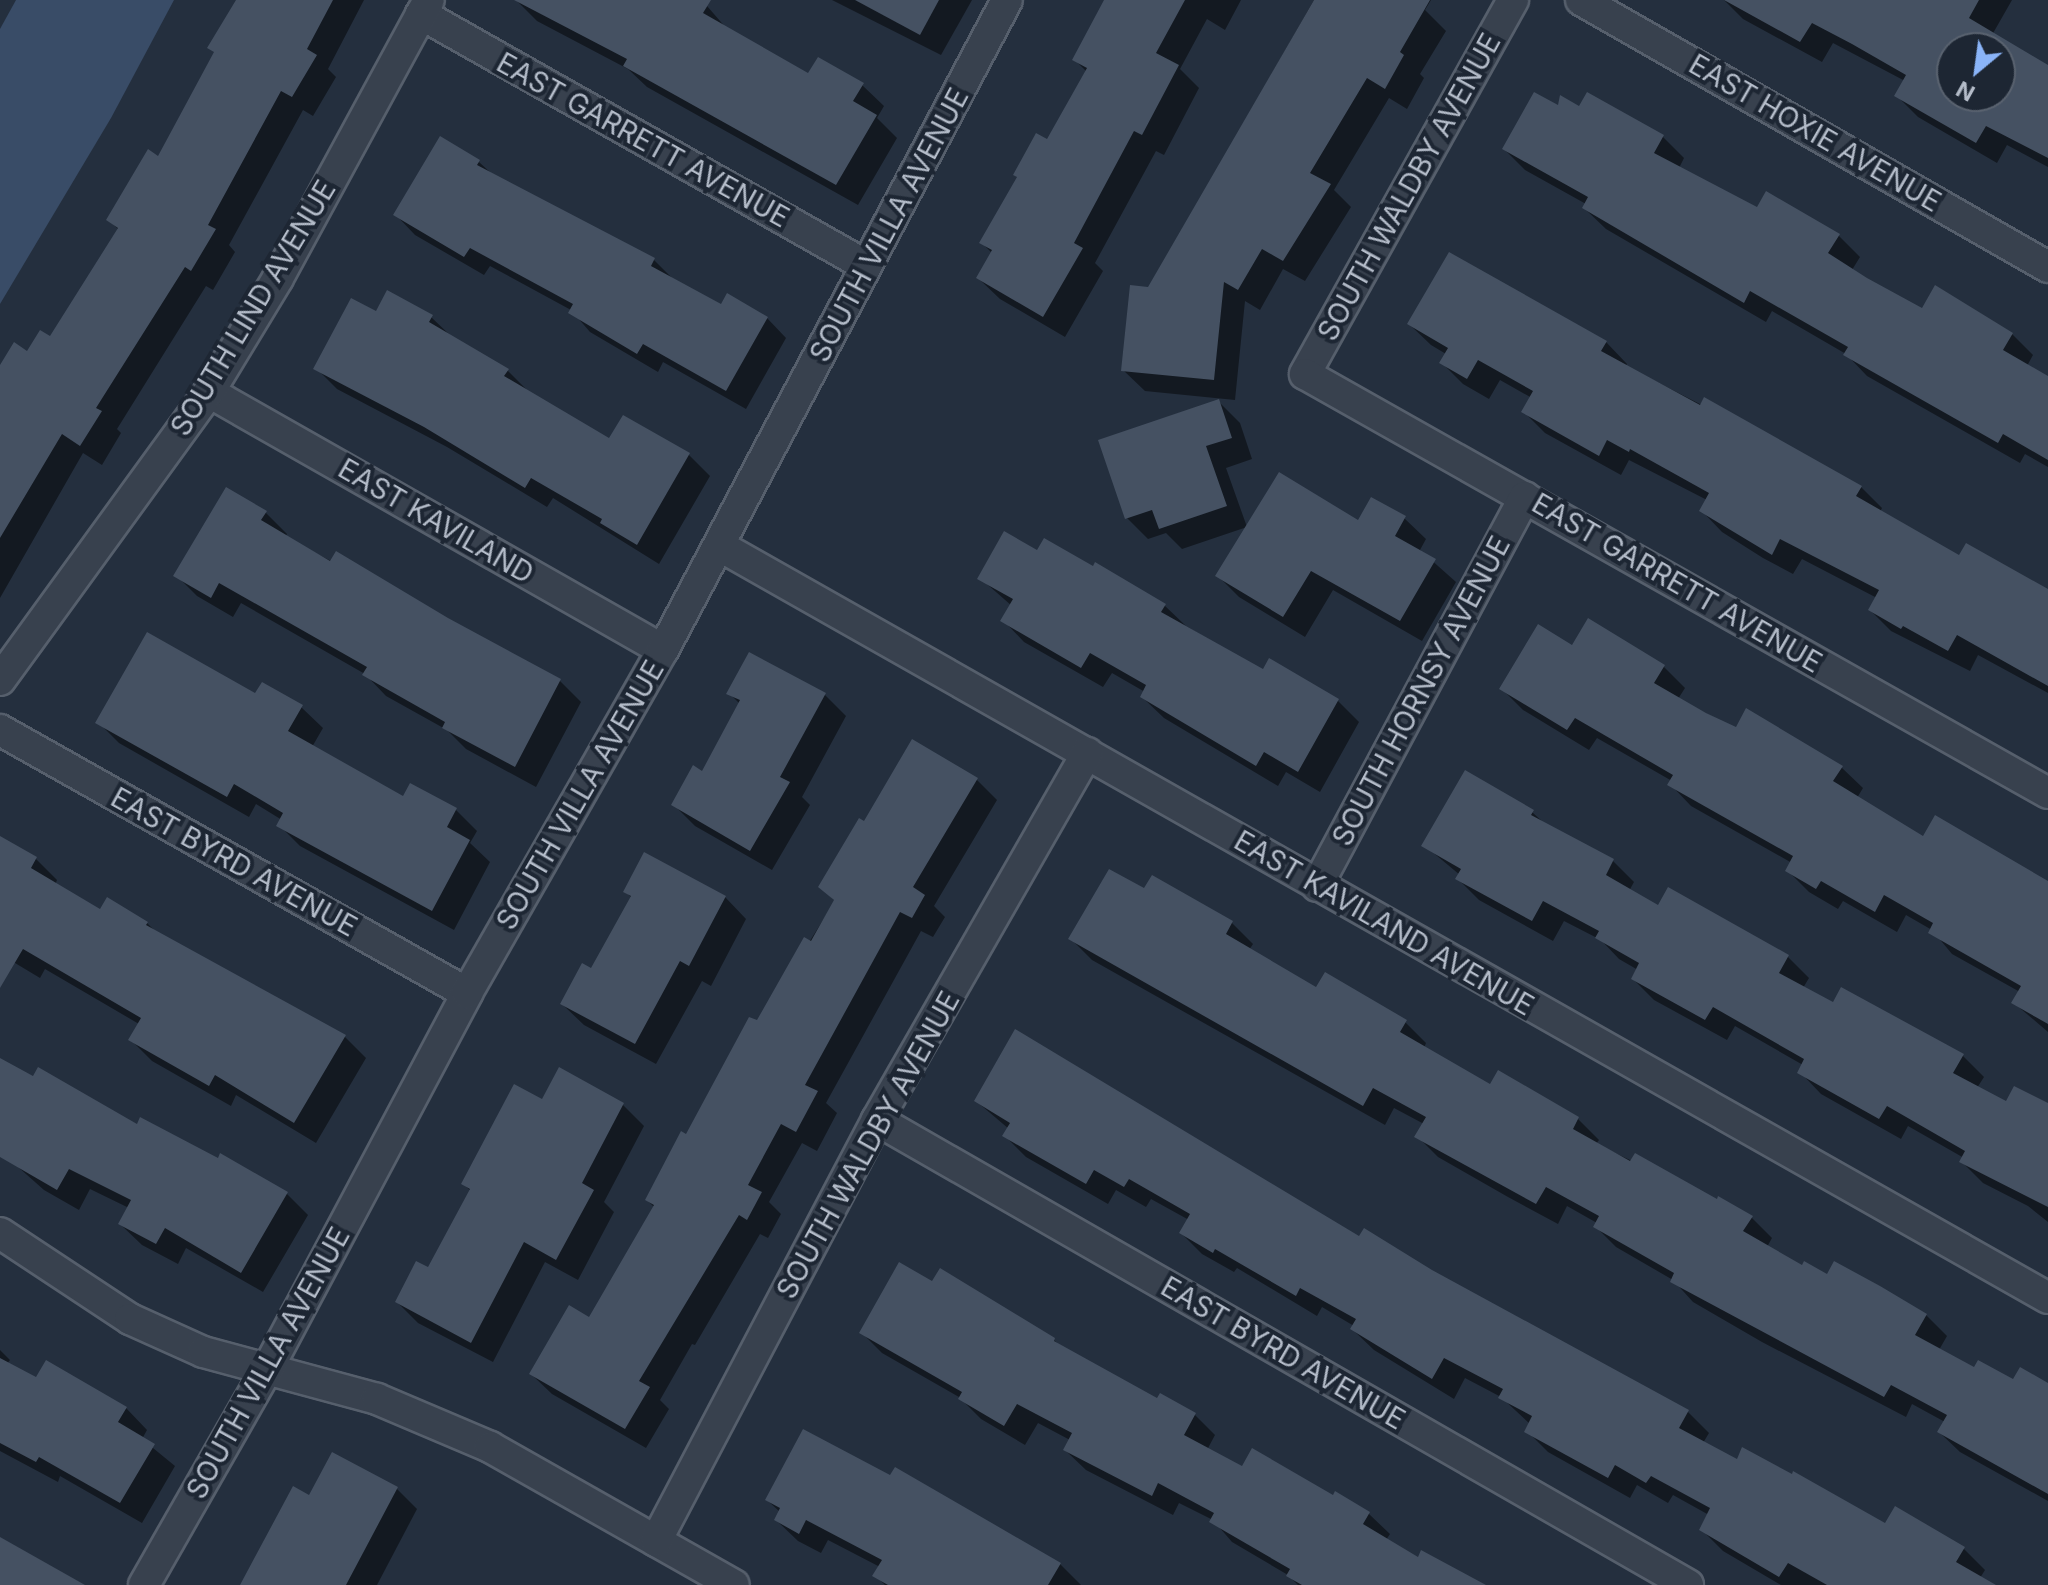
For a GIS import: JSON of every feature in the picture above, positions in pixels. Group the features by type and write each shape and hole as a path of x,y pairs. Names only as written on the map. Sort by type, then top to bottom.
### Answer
{"street":[{"name":"SOUTH VILLA AVENUE","path":"144,1585 268,1368 467,993 720,546 1007,0"},
{"name":"SOUTH WALDBY AVENUE","path":"1305,374 1513,0"},
{"name":"EAST HOXIE AVENUE","path":"1581,0 2048,267"},
{"name":"EAST GARRETT AVENUE","path":"425,7 865,265"},
{"name":"SOUTH LIND AVENUE","path":"0,680 209,392 278,278 425,7"},
{"name":"EAST GARRETT AVENUE","path":"1305,374 2048,793"},
{"name":"EAST KAVILAND","path":"209,392 663,650"},
{"name":"SOUTH HORNSY AVENUE","path":"1317,886 1525,497"},
{"name":"EAST KAVILAND AVENUE","path":"720,546 2048,1298"},
{"name":"EAST BYRD AVENUE","path":"0,730 467,993"},
{"name":"SOUTH WALDBY AVENUE","path":"656,1541 877,1120 1087,753"},
{"name":"EAST BYRD AVENUE","path":"877,1120 1688,1585"},
{"path":"0,1233 130,1319 203,1352 377,1399 490,1447 734,1585"}],"water":[{"path":"16,0 174,0 111,118 0,304 0,29"}],"building":[{"path":"236,0 333,0 307,49 317,55 292,97 281,91 208,225 216,229 191,271 185,267 96,408 102,411 80,446 62,434 0,538 0,365 14,342 27,351 40,330 50,336 118,228 106,220 148,149 158,156 214,52 207,48"},
{"path":"514,0 711,0 703,13 808,73 818,57 864,83 853,101 877,115 836,185 623,66 627,59"},
{"path":"855,0 939,0 920,35"},
{"path":"1104,0 1185,0 1156,53 1179,65 1142,135 1134,131 1074,243 1083,248 1043,317 976,278 992,250 979,243 1017,177 1013,175 1036,133 1047,139 1087,68 1072,60"},
{"path":"1314,0 1430,0 1400,52 1404,55 1385,89 1367,78 1310,173 1331,184 1283,261 1262,249 1238,290 1224,282 1214,380 1121,371 1130,285 1148,287"},
{"path":"1724,0 1979,0 1969,18 1993,32 1936,32 1936,112 2016,112 2016,46 2048,65 2048,158 1986,126 1976,143 1894,96 1906,75 1812,23 1800,42"},
{"path":"1534,92 1558,105 1560,95 1579,106 1587,92 1664,135 1654,153 1757,207 1766,191 1840,234 1828,253 1867,278 1922,308 1935,285 2013,333 2003,350 2048,376 2048,460 2003,434 1998,443 1843,355 1848,347 1750,291 1744,303 1582,208 1588,197 1502,149"},
{"path":"440,136 480,160 477,165 655,258 651,266 721,304 727,293 768,317 726,391 643,344 637,354 568,313 573,304 470,248 464,257 393,215"},
{"path":"1449,252 1607,341 1601,351 1700,405 1704,397 1862,486 1856,496 1959,555 1966,543 2048,589 2048,686 1957,635 1948,651 1903,626 1901,629 1868,610 1879,590 1780,539 1772,555 1699,511 1709,493 1630,449 1629,452 1607,440 1599,456 1521,412 1533,391 1478,360 1467,379 1439,363 1448,348 1407,324"},
{"path":"387,290 433,315 429,322 509,369 504,376 609,438 623,415 690,453 637,545 600,523 602,519 531,478 525,488 424,427 313,369 351,298 376,311"},
{"path":"1219,399 1232,438 1206,446 1227,506 1159,529 1152,510 1125,519 1098,440"},
{"path":"1279,472 1358,520 1371,497 1406,516 1395,536 1436,559 1400,621 1311,571 1283,617 1215,576"},
{"path":"226,487 267,511 261,520 330,561 336,551 448,618 561,679 515,767 442,728 445,722 362,675 367,667 219,583 211,598 173,576"},
{"path":"1004,531 1037,550 1044,538 1093,566 1095,562 1166,604 1161,612 1263,669 1269,658 1339,699 1298,772 1264,752 1256,766 1140,697 1146,685 1090,653 1081,668 1000,621 1013,599 977,579"},
{"path":"1588,618 1665,665 1654,683 1706,713 1736,727 1746,708 1843,766 1833,781 1923,836 1935,815 2048,881 2048,1024 2011,1003 2021,986 1928,933 1933,923 1884,895 1875,912 1821,881 1816,889 1785,871 1793,856 1667,785 1673,775 1575,718 1567,730 1499,689 1538,624 1572,645"},
{"path":"147,632 255,693 262,682 303,705 288,731 403,796 410,783 457,808 447,827 470,840 432,911 276,826 283,813 234,784 227,797 95,723"},
{"path":"749,652 826,693 780,777 790,782 750,851 671,805 693,765 702,771 740,700 726,694"},
{"path":"912,739 978,778 913,887 925,895 912,918 900,912 805,1085 818,1091 796,1132 781,1124 748,1185 762,1192 747,1220 739,1215 639,1381 650,1387 625,1429 529,1374 569,1305 589,1317 654,1205 645,1200 681,1131 686,1134 749,1017 757,1020 804,937 811,941 834,900 818,887 859,818 864,821"},
{"path":"1465,770 1534,810 1531,815 1614,859 1606,875 1658,905 1668,887 1789,955 1779,973 1833,1002 1841,987 1964,1054 1953,1073 2006,1101 2014,1086 2048,1103 2048,1207 1959,1162 1965,1151 1887,1106 1879,1119 1797,1073 1804,1059 1713,1007 1705,1020 1631,979 1639,963 1595,938 1599,931 1543,901 1532,921 1455,879 1461,869 1421,846"},
{"path":"0,836 37,857 31,868 100,909 107,897 148,922 146,925 346,1035 294,1123 215,1075 209,1086 128,1040 141,1018 23,949 0,988"},
{"path":"644,852 726,896 689,966 680,961 635,1044 560,1004 582,963 591,968 631,896 623,892"},
{"path":"1109,869 1144,888 1152,875 1233,921 1226,934 1316,987 1325,972 1407,1020 1400,1032 1490,1084 1498,1070 1579,1117 1573,1129 1630,1161 1635,1153 1753,1216 1743,1231 1802,1265 1804,1261 1827,1274 1834,1261 1880,1286 1927,1314 1915,1335 1974,1367 1978,1360 2013,1379 2020,1367 2048,1383 2048,1494 1937,1432 1947,1415 1891,1385 1884,1397 1670,1282 1674,1273 1593,1227 1599,1216 1546,1187 1536,1204 1414,1137 1426,1117 1373,1088 1363,1106 1068,939"},
{"path":"1015,1029 1359,1236 1364,1228 1432,1270 1689,1410 1679,1428 1737,1459 1742,1447 1792,1474 1793,1471 1885,1523 1895,1506 1965,1547 1956,1562 1996,1585 1827,1585 1788,1563 1779,1577 1699,1530 1710,1508 1651,1476 1646,1483 1615,1465 1608,1478 1524,1432 1532,1416 1498,1398 1503,1389 1444,1358 1432,1379 1350,1329 1356,1319 1300,1288 1296,1296 1215,1249 1213,1253 1179,1233 1190,1214 1129,1179 1124,1187 1094,1170 1086,1184 1002,1136 1010,1123 974,1101"},
{"path":"0,1058 33,1076 38,1067 137,1124 140,1117 218,1158 220,1153 288,1192 241,1273 165,1228 156,1244 118,1224 131,1200 69,1169 57,1190 0,1157"},
{"path":"559,1067 624,1103 582,1183 594,1190 556,1260 524,1242 471,1343 395,1302 416,1261 428,1267 470,1189 461,1184 514,1084 542,1099"},
{"path":"899,1262 932,1281 940,1268 1055,1338 1054,1341 1157,1398 1160,1393 1196,1413 1184,1435 1242,1466 1252,1448 1333,1495 1335,1491 1370,1512 1363,1524 1418,1557 1421,1550 1486,1585 1302,1585 1286,1576 1290,1569 1209,1522 1214,1513 1158,1483 1152,1496 1063,1450 1072,1433 1017,1404 1004,1426 958,1399 962,1392 859,1333"},
{"path":"0,1358 36,1377 46,1360 127,1407 118,1422 155,1444 120,1503 39,1457 36,1462 0,1443"},
{"path":"803,1429 890,1475 895,1467 1061,1563 1048,1585 888,1585 872,1576 882,1560 806,1520 799,1534 774,1520 780,1508 765,1500"},
{"path":"332,1452 398,1487 346,1585 240,1585 293,1486 309,1495"},
{"path":"0,1537 85,1585 0,1585"}]}
